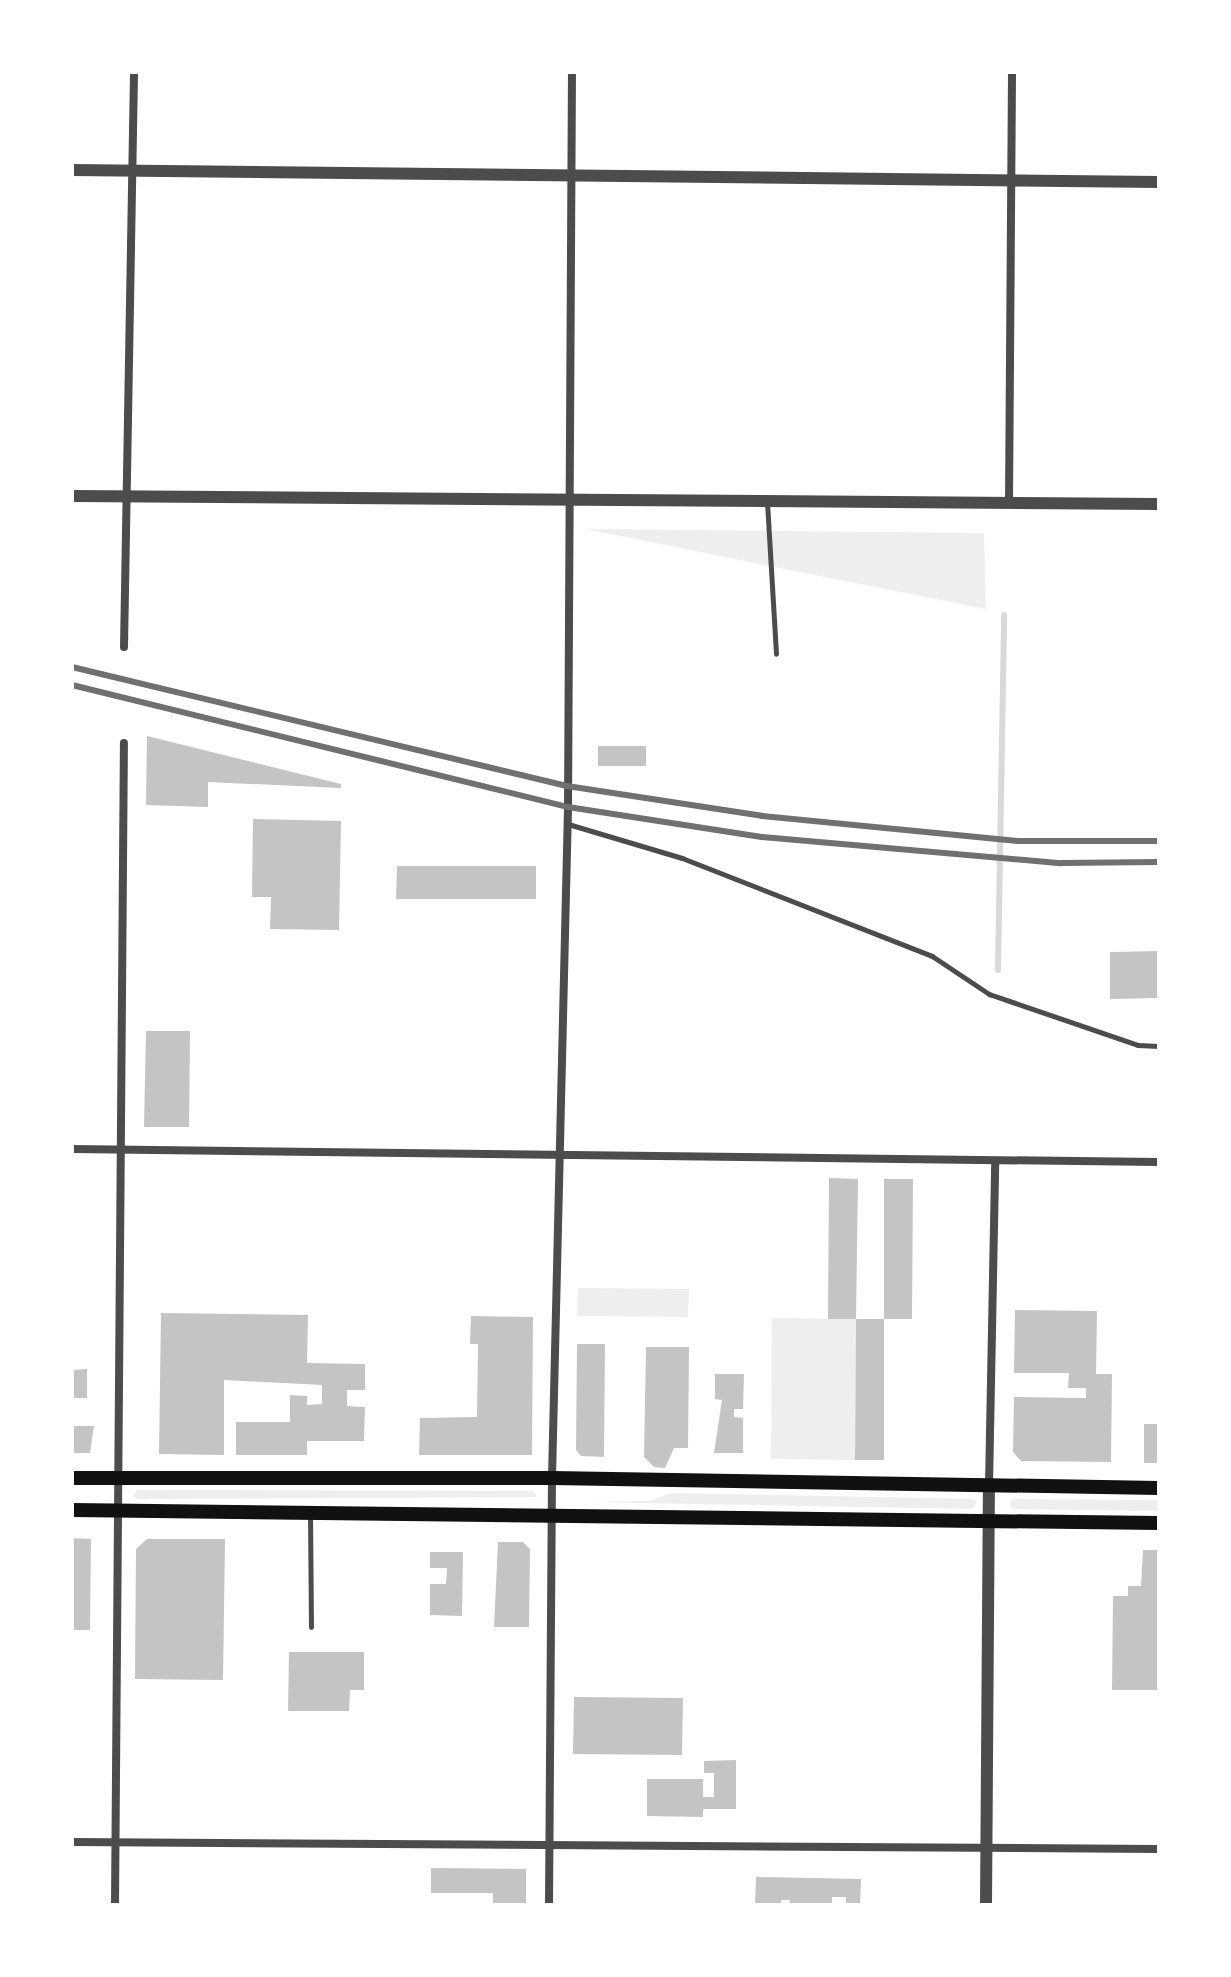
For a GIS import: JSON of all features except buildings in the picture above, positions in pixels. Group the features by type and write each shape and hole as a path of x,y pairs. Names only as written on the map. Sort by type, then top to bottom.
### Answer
{"main road":[{"path":"72,1478 552,1478 1159,1488"},
{"path":"72,1510 1159,1523"}],"street":[{"path":"124,647 134,72"},
{"path":"549,1905 552,1478 567,824 566,499 572,72"},
{"path":"1009,503 1012,72"},
{"path":"72,170 572,178 1159,182"},
{"path":"72,496 1159,504"},
{"path":"115,1905 124,1150 124,743"},
{"path":"72,1149 1159,1162"},
{"path":"986,1905 995,1162"},
{"path":"72,1842 1159,1849"}],"lane":[{"path":"767,501 776,654"},
{"path":"567,824 682,858 932,956 989,994 1138,1045 1159,1046"},
{"path":"310,1512 311,1627"}],"shaded area":[{"path":"586,529 984,533 986,609 770,566"},
{"path":"578,1288 689,1289 688,1317 577,1316"},
{"path":"772,1318 856,1319 855,1460 771,1459"},
{"path":"137,1490 533,1491 537,1497 137,1499 133,1496"},
{"path":"672,1493 973,1499 977,1502 973,1509 588,1502 649,1501"},
{"path":"1011,1499 1159,1500 1159,1511 1011,1509"}],"waterway":[{"path":"998,970 1004,615"}],"railway":[{"path":"72,667 567,786 762,816 1018,841 1159,841"},
{"path":"72,685 568,807 762,837 1061,863 1159,862"}]}
